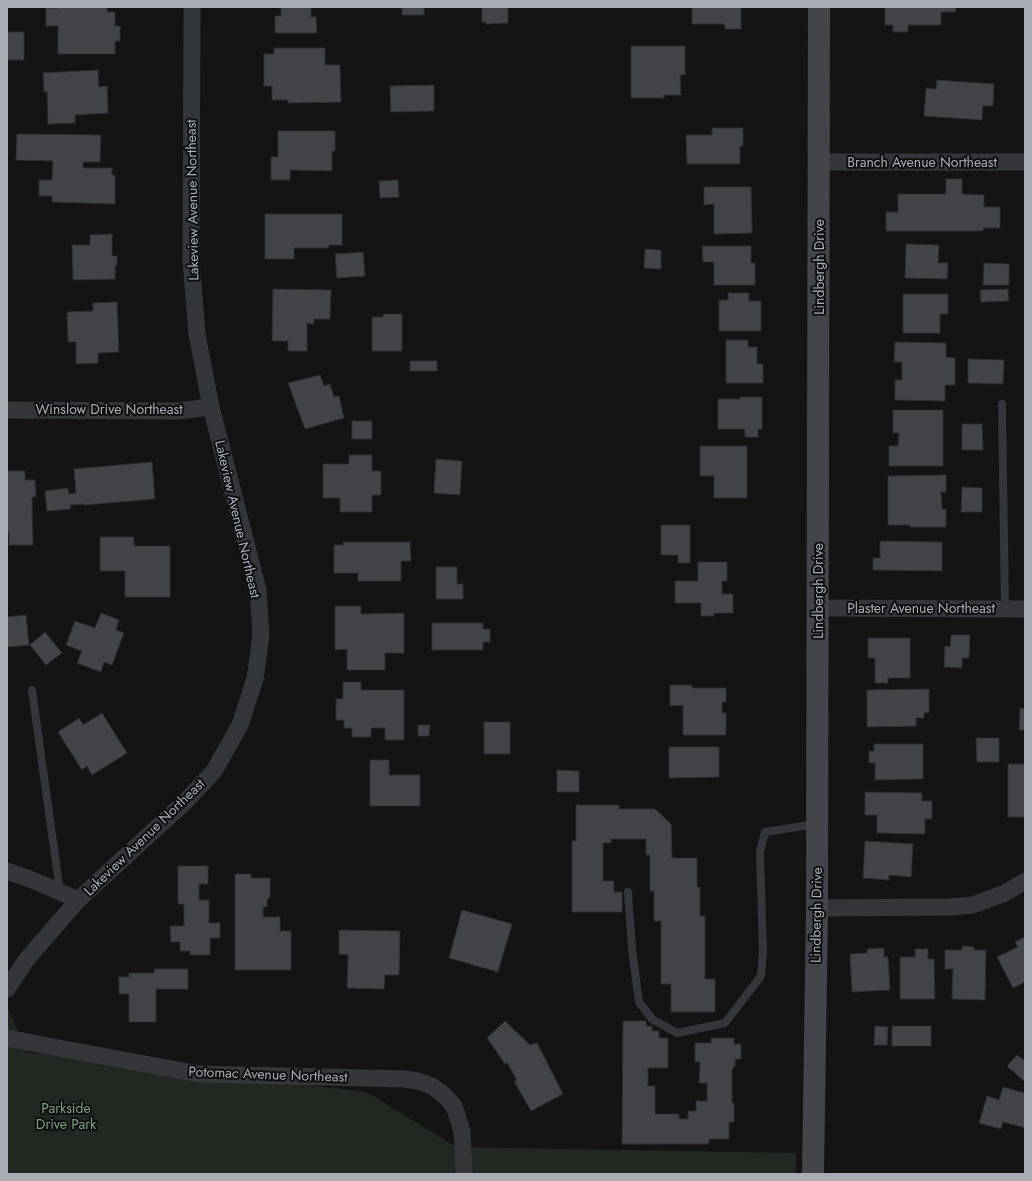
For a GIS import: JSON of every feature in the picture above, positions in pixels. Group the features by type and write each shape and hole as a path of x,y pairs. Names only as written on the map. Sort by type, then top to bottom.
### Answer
{"main road":[{"name":"Lindbergh Drive","path":"813,1174 817,908 819,7"}],"street":[{"name":"Lakeview Avenue Northeast","path":"7,989 27,958 78,900 186,801 214,771 240,725 255,679 261,634 258,590 211,407 197,334 191,260 192,7"},
{"name":"Branch Avenue Northeast","path":"819,162 1025,162"},
{"name":"Winslow Drive Northeast","path":"7,410 178,411 211,407"},
{"name":"Plaster Avenue Northeast","path":"818,608 1025,609"},
{"path":"7,871 35,881 78,900"},
{"path":"817,908 950,907 973,905 1004,893 1025,881"},
{"name":"Potomac Avenue Northeast","path":"7,1038 199,1074 405,1079 418,1081 432,1086 444,1095 454,1106 462,1131 464,1174"}],"lane":[{"path":"1002,404 1005,609"},
{"path":"32,690 60,892"},
{"path":"628,892 633,956 639,1002 652,1019 677,1033 725,1023 760,976 763,952 760,852 765,832 817,824"}],"green space":[{"name":"Parkside Drive Park","path":"7,1006 27,1052 367,1092 456,1147 796,1153 796,1174 7,1174"}],"building":[{"path":"107,7 107,12 115,12 115,26 120,26 120,41 115,41 115,54 58,54 58,26 46,26 46,8"},
{"path":"281,7 311,7 311,17 316,17 317,33 275,33 275,16 281,16"},
{"path":"402,7 424,7 424,15 402,15"},
{"path":"482,7 508,7 508,23 486,24 486,22 482,22"},
{"path":"692,7 741,7 741,29 725,29 725,24 692,24"},
{"path":"885,7 956,7 955,12 941,12 941,25 908,25 908,32 893,32 893,25 885,25"},
{"path":"7,32 24,32 24,60 7,60"},
{"path":"631,46 685,46 685,75 680,75 681,95 664,95 664,98 631,98"},
{"path":"274,48 325,48 325,65 340,65 341,102 288,103 288,100 272,100 272,86 264,86 264,54 274,54"},
{"path":"98,70 99,87 107,86 108,113 75,115 75,123 48,124 47,91 44,92 43,73"},
{"path":"937,80 994,84 993,106 983,106 982,120 924,116 926,88 936,89"},
{"path":"434,85 434,111 391,112 390,86"},
{"path":"712,128 743,128 743,146 740,146 740,164 687,164 686,135 712,135"},
{"path":"278,131 335,131 335,151 332,151 332,171 290,170 290,180 271,180 271,157 278,157"},
{"path":"17,134 101,135 100,162 83,162 83,168 112,168 112,175 115,175 115,204 52,202 52,196 39,196 39,180 52,180 53,161 16,160"},
{"path":"946,179 962,179 962,194 984,195 984,207 1000,207 1000,228 983,228 983,231 886,231 886,212 898,212 898,194 946,194"},
{"path":"398,180 399,197 380,198 379,181"},
{"path":"704,187 751,187 752,233 714,234 714,204 704,205"},
{"path":"265,214 342,214 342,245 329,245 329,248 294,248 294,259 265,259"},
{"path":"112,234 112,256 117,256 115,279 73,280 72,245 90,245 90,235"},
{"path":"906,244 939,245 938,263 948,263 947,279 905,278"},
{"path":"702,246 751,246 751,263 755,263 755,285 714,285 714,262 703,262"},
{"path":"645,249 661,250 661,269 644,268"},
{"path":"363,252 365,276 337,278 335,254"},
{"path":"984,263 1009,264 1009,285 983,285"},
{"path":"273,289 331,290 330,319 314,319 314,324 307,323 307,351 288,351 288,341 272,341"},
{"path":"1008,289 1009,301 981,302 980,290"},
{"path":"728,293 749,293 749,301 761,301 761,331 719,331 719,300 728,300"},
{"path":"903,294 948,294 948,314 940,314 940,333 903,333"},
{"path":"117,302 119,352 98,353 98,363 76,364 76,342 68,342 67,312 93,311 93,303"},
{"path":"383,314 402,314 402,351 372,351 372,317 383,317"},
{"path":"726,340 748,340 748,347 757,347 757,364 763,364 763,383 726,383"},
{"path":"895,342 946,343 946,357 955,358 955,385 945,385 945,401 895,400 895,380 902,380 902,362 894,362"},
{"path":"968,359 1004,360 1003,384 968,383"},
{"path":"410,361 437,361 437,371 410,371"},
{"path":"320,375 324,386 330,384 334,397 339,396 344,418 305,429 288,383"},
{"path":"740,397 762,397 762,429 758,429 758,437 745,437 745,429 718,429 718,399 740,399"},
{"path":"893,410 943,410 943,466 889,466 889,446 898,446 899,433 893,433"},
{"path":"352,421 372,421 372,439 352,439"},
{"path":"962,424 982,424 983,450 962,450"},
{"path":"700,446 747,446 747,498 714,498 714,476 700,476"},
{"path":"349,455 372,455 372,471 381,471 381,495 372,495 372,512 340,512 340,498 323,498 323,464 349,464"},
{"path":"436,459 462,461 460,495 434,493"},
{"path":"152,462 155,499 70,505 71,509 47,511 45,491 68,488 69,494 76,493 74,469"},
{"path":"7,471 25,471 25,480 35,480 36,497 32,497 33,545 9,545 9,532 7,532"},
{"path":"946,475 946,492 941,492 942,509 946,509 946,527 910,527 910,525 888,525 888,476"},
{"path":"962,487 982,488 982,512 961,512"},
{"path":"661,525 690,525 690,563 678,563 678,555 661,555"},
{"path":"100,537 134,537 134,546 170,546 170,597 125,597 125,571 100,571"},
{"path":"880,541 942,542 942,571 873,570 873,558 880,558"},
{"path":"343,542 410,542 411,561 401,561 401,581 358,581 358,573 334,573 334,545 343,545"},
{"path":"698,562 727,562 727,581 722,581 722,594 733,594 733,613 714,613 714,616 701,616 701,603 675,603 675,581 698,581"},
{"path":"436,567 457,567 457,584 463,584 463,599 436,599"},
{"path":"335,606 361,606 361,614 404,613 404,653 385,653 385,670 347,670 347,649 335,650"},
{"path":"101,613 119,620 116,630 124,633 112,665 104,662 101,672 77,663 82,651 66,645 75,621 95,628"},
{"path":"26,615 29,645 7,647 7,617"},
{"path":"432,623 483,623 483,629 490,629 490,642 483,642 483,650 432,650"},
{"path":"45,632 62,653 46,665 30,645"},
{"path":"951,635 970,635 969,658 962,658 962,668 944,667 945,646 950,647"},
{"path":"868,638 910,638 910,678 888,678 888,683 875,683 875,658 868,658"},
{"path":"343,682 361,682 361,690 404,690 404,740 385,740 385,728 371,728 371,737 352,737 352,728 344,728 344,720 336,720 336,699 343,699"},
{"path":"670,685 692,685 692,688 726,688 726,702 722,702 722,713 726,713 726,735 683,735 683,705 670,706"},
{"path":"929,689 929,712 924,713 924,718 916,718 916,726 867,727 867,690"},
{"path":"1020,708 1025,709 1025,730 1019,730"},
{"path":"102,713 127,753 92,775 87,766 82,770 58,732 79,718 83,725"},
{"path":"484,722 510,722 510,754 484,754"},
{"path":"418,725 430,725 429,736 418,736"},
{"path":"976,738 999,738 999,762 977,762"},
{"path":"874,744 923,744 923,779 875,780 875,763 869,763 869,751 874,751"},
{"path":"669,747 719,747 719,777 669,778"},
{"path":"370,760 389,760 389,775 420,775 420,806 370,806"},
{"path":"1008,764 1025,764 1025,817 1008,817"},
{"path":"557,770 579,771 579,792 557,792"},
{"path":"865,792 922,793 922,801 932,801 932,819 925,819 925,834 877,833 877,815 865,815"},
{"path":"576,805 619,805 619,809 655,809 671,824 672,858 697,858 697,887 700,887 700,916 705,916 705,979 715,979 715,1012 671,1012 671,984 661,984 661,921 654,921 654,891 650,891 650,855 646,855 646,839 611,839 611,843 603,843 603,881 614,881 614,892 622,892 622,912 572,912 572,841 576,841"},
{"path":"865,841 913,844 911,877 889,875 889,880 863,878"},
{"path":"178,866 208,866 208,884 199,884 199,900 209,900 209,923 220,923 220,938 210,938 210,955 190,955 190,951 180,951 180,942 171,942 170,926 184,926 184,904 178,904"},
{"path":"235,874 251,874 251,878 270,878 270,898 267,899 267,907 263,907 263,917 280,917 280,931 291,931 291,970 235,970"},
{"path":"462,910 512,924 498,972 449,958"},
{"path":"339,930 400,931 399,975 385,975 384,989 347,988 348,955 339,954"},
{"path":"1025,937 1025,982 1013,988 997,957 1018,947 1015,942"},
{"path":"962,946 974,947 974,950 986,950 985,1000 952,999 953,969 945,969 945,950 962,950"},
{"path":"884,948 884,957 888,957 890,990 852,992 850,954 867,953 867,949"},
{"path":"915,949 928,949 928,959 934,959 935,999 900,999 900,957 915,957"},
{"path":"154,969 188,969 188,989 156,989 156,1022 129,1022 129,994 119,994 119,977 129,977 129,973 154,973"},
{"path":"505,1021 530,1045 537,1043 563,1094 531,1111 514,1081 517,1081 507,1062 505,1064 487,1038"},
{"path":"623,1021 646,1021 646,1026 652,1026 652,1031 659,1031 659,1038 668,1038 668,1068 648,1068 648,1086 655,1086 655,1114 679,1114 679,1119 688,1119 688,1111 696,1111 696,1101 707,1101 707,1083 699,1083 700,1062 695,1062 695,1043 711,1043 711,1038 734,1038 734,1044 741,1044 741,1059 735,1059 735,1066 732,1069 732,1103 734,1103 734,1122 729,1122 729,1139 709,1139 709,1144 622,1144"},
{"path":"875,1026 888,1027 887,1045 874,1045"},
{"path":"892,1026 931,1026 931,1046 892,1046"},
{"path":"1017,1055 1025,1061 1025,1082 1007,1066"},
{"path":"1003,1087 1025,1093 1025,1128 1003,1122 1001,1129 979,1123 987,1096 999,1100"}]}
